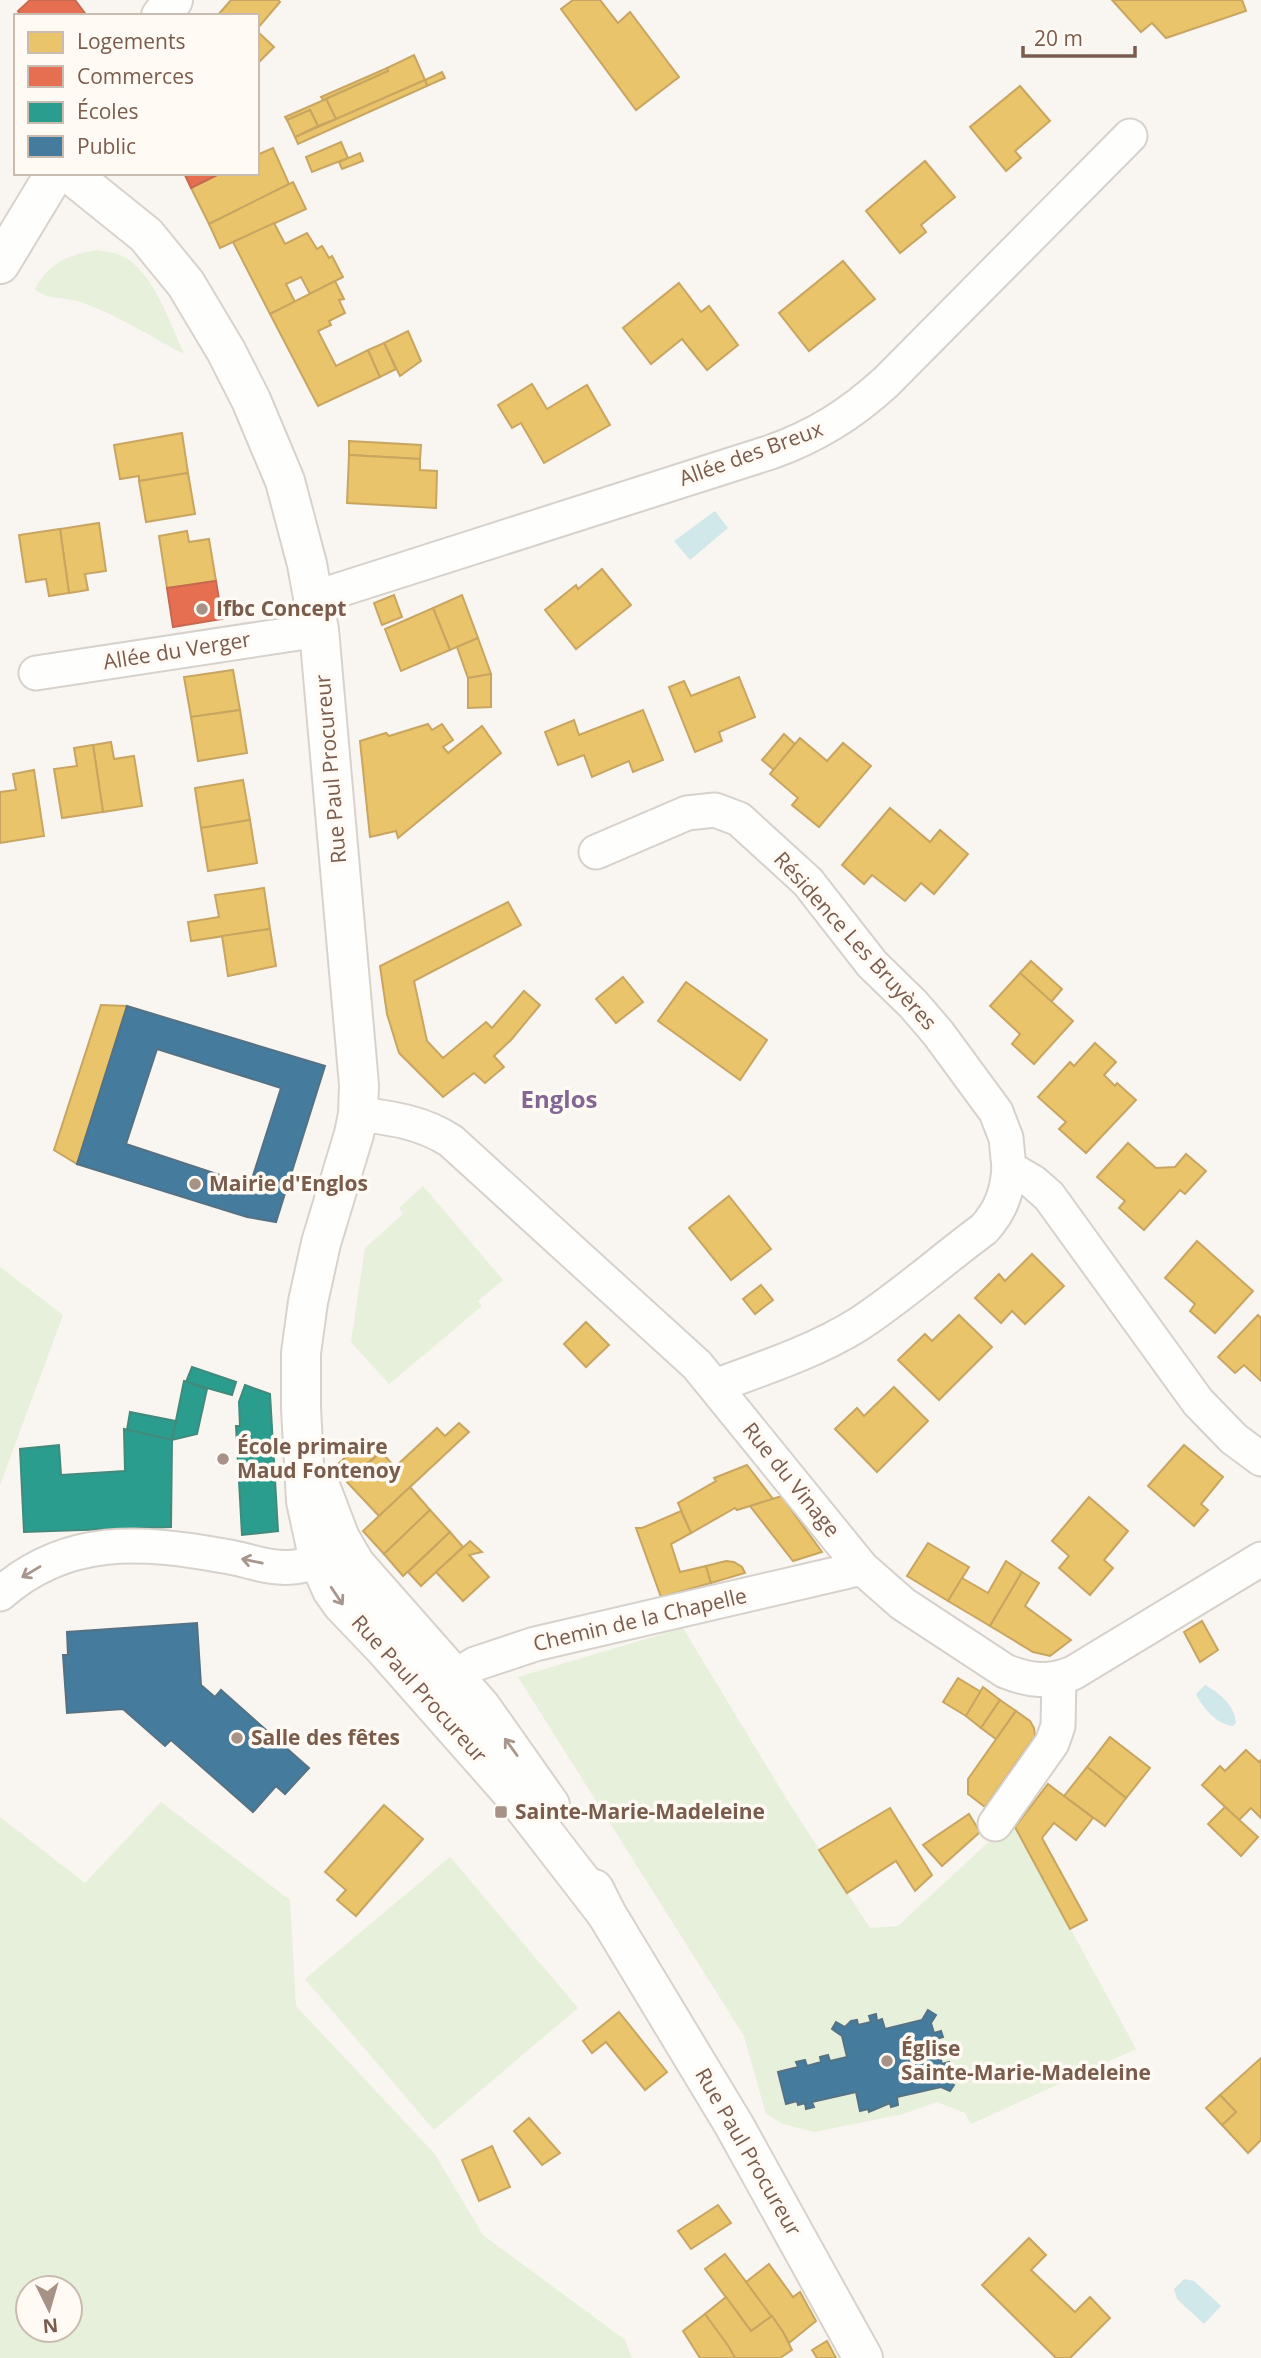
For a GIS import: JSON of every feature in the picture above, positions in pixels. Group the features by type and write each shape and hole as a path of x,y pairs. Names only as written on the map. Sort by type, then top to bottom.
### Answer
{"street":[{"name":"Allée des Breux","path":"316,614 771,452 810,437 829,426 886,382 1130,136"},
{"path":"0,264 54,175"},
{"name":"Rue Paul Procureur","path":"71,175 150,239 167,258 204,313 251,400 280,468 296,521 316,614 346,948 359,1059 358,1114 321,1243 308,1302 301,1353 308,1512 319,1561 332,1590 342,1604 440,1685"},
{"name":"Allée du Verger","path":"36,673 316,614"},
{"name":"Résidence Les Bruyères","path":"596,852 672,818 700,810 715,810 739,819 808,883 872,964 938,1033 996,1112 1006,1138 1009,1168 1003,1201 990,1222 857,1325 814,1347 715,1386"},
{"name":"Rue du Vinage","path":"358,1114 418,1124 437,1131 451,1141 674,1343 715,1386 862,1568 903,1604 1005,1671 1041,1681 1059,1679 1087,1666 1261,1559"},
{"path":"1009,1168 1033,1182 1049,1196 1198,1402 1225,1430 1261,1459"},
{"name":"Rue Paul Procureur","path":"303,1436 335,1526 355,1564 396,1613 440,1685 606,1913 734,2125 863,2358"},
{"path":"0,1594 40,1566 78,1551 100,1547 160,1547 279,1567 294,1567 319,1561"},
{"name":"Chemin de la Chapelle","path":"440,1685 475,1664 535,1644 862,1568"},
{"path":"995,1824 1052,1743 1058,1726 1059,1679"}],"green space":[{"path":"99,250 120,255 142,272 159,298 184,354 94,307 75,300 44,295 35,289 47,272 61,261"},
{"path":"423,1186 503,1280 478,1301 482,1306 389,1384 351,1342 365,1248 403,1214 399,1208"},
{"path":"0,1267 63,1315 0,1485"},
{"path":"683,1628 784,1795 870,1928 898,1926 996,1835 1015,1827 1136,2049 971,2124 965,2113 937,2102 903,2114 814,2132 783,2124 766,2114 744,2036 518,1677","holes":["928,2010 936,2015 931,2023 934,2033 941,2032 943,2037 936,2039 942,2064 950,2063 951,2069 945,2071 948,2081 954,2085 951,2091 941,2087 897,2097 898,2105 891,2106 890,2103 869,2112 868,2109 860,2110 856,2092 812,2102 814,2107 806,2109 805,2103 798,2105 797,2062 804,2060 807,2066 821,2062 828,2055 830,2061 847,2057 842,2036 832,2029 836,2022 845,2027 857,2020 858,2025 871,2022 869,2016 876,2014 877,2021 882,2020 885,2029 922,2020"]},
{"path":"161,1802 290,1900 296,2006 434,2153 483,2235 625,2340 632,2358 0,2358 0,1817 85,1883"},
{"path":"450,1857 578,2008 434,2130 305,1979"}],"water":[{"path":"715,511 728,528 690,560 674,541"},
{"path":"1205,1685 1230,1705 1236,1723 1233,1726 1216,1719 1203,1705 1196,1694"},
{"path":"1184,2279 1194,2281 1221,2306 1204,2324 1177,2299 1174,2289"}],"building: Logements":[{"path":"231,0 280,2 259,27 259,14 219,14"},
{"path":"573,0 600,0 618,23 630,12 679,77 636,110 561,9"},
{"path":"1112,0 1242,0 1246,11 1166,38 1152,23 1141,32"},
{"path":"259,33 274,47 259,62"},
{"path":"414,55 425,80 336,119 326,99 388,71 387,68"},
{"path":"387,68 388,71 323,100 321,97"},
{"path":"442,72 445,78 427,86 425,80"},
{"path":"425,80 427,86 298,144 295,137"},
{"path":"1020,86 1050,121 1015,151 1021,158 1006,171 970,127"},
{"path":"326,99 336,119 318,126 310,110 287,120 285,117"},
{"path":"310,110 318,126 295,137 287,120"},
{"path":"341,142 348,158 312,172 306,157"},
{"path":"273,148 289,184 209,224 191,188 217,175 259,175 259,154"},
{"path":"360,153 363,161 342,169 339,162"},
{"path":"925,161 955,197 921,225 926,232 900,253 866,211"},
{"path":"293,182 306,209 220,248 209,224"},
{"path":"274,223 285,244 307,233 317,249 322,246 329,258 332,256 343,277 310,294 301,277 286,284 295,302 270,314 233,242"},
{"path":"843,261 875,299 809,351 779,313"},
{"path":"335,281 344,299 339,300 345,313 329,321 331,325 318,331 336,366 368,350 380,377 318,406 270,314"},
{"path":"679,283 701,312 709,306 738,345 707,370 682,339 651,364 623,328"},
{"path":"408,331 421,361 400,376 384,343"},
{"path":"384,343 396,369 380,377 368,350"},
{"path":"532,384 547,409 587,385 610,425 544,463 521,423 512,428 498,405"},
{"path":"182,433 188,473 139,481 139,476 120,479 114,445"},
{"path":"349,441 421,445 420,459 349,455"},
{"path":"349,455 420,459 420,470 437,471 436,508 347,503"},
{"path":"188,473 195,514 146,522 139,481"},
{"path":"99,523 106,571 85,574 88,590 69,593 60,529"},
{"path":"60,529 69,593 49,596 46,579 26,582 19,535"},
{"path":"187,531 189,542 209,539 216,581 167,588 159,536"},
{"path":"602,569 631,605 576,649 545,610 576,585 578,589"},
{"path":"394,595 402,617 382,625 374,603"},
{"path":"462,595 478,638 450,650 433,608"},
{"path":"433,608 450,650 401,671 385,629"},
{"path":"478,638 491,674 468,678 457,647"},
{"path":"233,670 240,710 191,717 184,677"},
{"path":"491,674 491,707 468,708 468,678"},
{"path":"739,677 755,717 719,732 722,741 695,752 669,687 684,681 691,696"},
{"path":"240,710 247,753 198,761 191,717"},
{"path":"643,710 663,760 633,772 629,761 592,777 584,755 558,765 545,732 574,720 579,735"},
{"path":"428,724 432,730 442,724 453,740 443,747 448,753 482,726 501,753 398,838 396,831 370,837 360,741 386,733 389,736"},
{"path":"784,734 795,744 774,770 762,760"},
{"path":"800,738 827,761 843,743 871,766 819,827 792,805 798,798 770,774"},
{"path":"111,742 114,759 134,756 142,806 103,812 93,745"},
{"path":"93,745 103,812 62,818 54,769 77,766 74,748"},
{"path":"34,770 44,836 0,843 0,792 16,790 13,774"},
{"path":"243,780 250,820 201,828 195,788"},
{"path":"890,808 930,842 940,830 968,854 934,894 921,883 905,901 872,875 864,884 842,865"},
{"path":"250,820 257,863 208,871 201,828"},
{"path":"264,888 270,929 191,941 188,922 219,917 215,895"},
{"path":"508,902 521,925 414,981 427,1041 443,1058 486,1022 492,1028 524,991 540,1005 494,1056 504,1067 485,1083 474,1073 443,1097 399,1053 387,1014 380,966"},
{"path":"270,929 276,966 228,976 222,936"},
{"path":"1031,961 1062,989 1051,1002 1020,973"},
{"path":"1020,973 1073,1021 1034,1064 1012,1044 1020,1034 990,1006"},
{"path":"623,977 643,1002 616,1023 596,999"},
{"path":"686,982 767,1040 740,1080 658,1021"},
{"path":"101,1005 127,1006 77,1164 54,1150"},
{"path":"1095,1043 1116,1062 1104,1075 1136,1100 1086,1153 1059,1129 1066,1122 1038,1097 1070,1062 1074,1066"},
{"path":"1128,1143 1156,1168 1175,1167 1186,1154 1206,1171 1185,1194 1180,1190 1144,1230 1119,1208 1125,1201 1097,1177"},
{"path":"729,1196 771,1249 731,1280 689,1228"},
{"path":"1197,1241 1253,1291 1215,1333 1190,1311 1195,1304 1165,1278"},
{"path":"1032,1254 1064,1286 1025,1324 1012,1311 1001,1323 975,1298 999,1274 1005,1281"},
{"path":"761,1285 773,1300 755,1314 743,1299"},
{"path":"959,1315 992,1347 939,1400 898,1360 925,1334 932,1341"},
{"path":"1258,1315 1261,1318 1261,1381 1244,1365 1235,1373 1218,1357"},
{"path":"586,1322 609,1345 586,1367 564,1344"},
{"path":"894,1387 928,1421 877,1472 835,1429 857,1408 864,1416"},
{"path":"459,1423 469,1432 379,1516 347,1482 381,1452 395,1467 437,1428 445,1436"},
{"path":"366,1438 379,1453 351,1478 338,1464"},
{"path":"1184,1445 1223,1477 1201,1504 1208,1510 1194,1526 1148,1486"},
{"path":"747,1465 773,1499 737,1510 735,1508 691,1533 678,1503 716,1481 714,1478"},
{"path":"410,1487 430,1510 384,1554 363,1531"},
{"path":"782,1496 822,1552 793,1561 750,1506"},
{"path":"1089,1497 1128,1531 1104,1560 1113,1568 1090,1595 1059,1568 1069,1556 1052,1541"},
{"path":"430,1510 450,1532 403,1576 384,1554"},
{"path":"681,1511 691,1533 671,1544 680,1572 706,1566 711,1583 661,1597 636,1528 642,1528"},
{"path":"450,1532 463,1547 421,1586 408,1572"},
{"path":"470,1541 482,1552 469,1555 489,1577 463,1601 436,1572"},
{"path":"928,1543 969,1567 948,1601 907,1576"},
{"path":"726,1561 742,1567 745,1573 711,1583 706,1566"},
{"path":"1006,1561 1022,1572 990,1626 948,1601 962,1578 988,1593"},
{"path":"1022,1572 1039,1583 1025,1606 1071,1640 1050,1656 1033,1652 990,1626"},
{"path":"1202,1621 1218,1650 1200,1662 1184,1632"},
{"path":"958,1678 981,1692 966,1716 943,1702"},
{"path":"983,1687 1000,1700 981,1728 966,1716"},
{"path":"1000,1700 1016,1711 996,1739 981,1728"},
{"path":"1016,1711 1030,1721 1035,1736 985,1807 968,1794 968,1779"},
{"path":"1110,1737 1150,1768 1126,1798 1087,1767"},
{"path":"1246,1750 1259,1762 1261,1760 1261,1818 1251,1808 1239,1820 1202,1785 1220,1766 1225,1771"},
{"path":"1087,1767 1126,1798 1105,1826 1064,1796"},
{"path":"1048,1784 1093,1818 1076,1840 1054,1823 1042,1838 1087,1920 1070,1929 1015,1827"},
{"path":"384,1805 423,1839 356,1916 337,1900 346,1890 325,1872"},
{"path":"1225,1807 1258,1837 1241,1856 1208,1824"},
{"path":"890,1808 932,1875 915,1891 896,1861 847,1893 819,1850"},
{"path":"969,1814 980,1832 942,1866 923,1845"},
{"path":"619,2012 667,2072 645,2090 606,2042 592,2053 583,2041"},
{"path":"1261,2058 1261,2140 1248,2153 1222,2125 1236,2112 1220,2095"},
{"path":"1220,2095 1236,2112 1222,2125 1206,2108"},
{"path":"529,2118 560,2153 542,2165 514,2131"},
{"path":"492,2146 510,2187 479,2201 462,2160"},
{"path":"718,2205 731,2223 691,2249 678,2231"},
{"path":"1029,2238 1046,2255 1031,2270 1075,2312 1090,2297 1110,2318 1070,2358 1056,2358 982,2285"},
{"path":"725,2254 772,2316 751,2331 705,2269"},
{"path":"769,2264 793,2297 800,2292 816,2321 789,2343 746,2282"},
{"path":"726,2297 751,2331 772,2316 792,2350 780,2358 735,2358 705,2314"},
{"path":"705,2314 735,2358 700,2358 683,2331"},
{"path":"827,2341 836,2358 817,2358 812,2350"}],"building: Commerces":[{"path":"30,0 75,0 86,14 20,14 18,11"},
{"path":"185,175 217,175 191,188"},
{"path":"216,581 222,619 173,627 167,588"}],"building: Écoles":[{"path":"192,1367 236,1382 232,1395 186,1382"},
{"path":"184,1381 207,1389 197,1434 172,1440"},
{"path":"245,1385 270,1394 278,1531 242,1535 236,1426 240,1426 239,1402"},
{"path":"130,1412 176,1421 172,1440 127,1430"},
{"path":"124,1429 172,1440 171,1527 24,1532 20,1449 59,1445 61,1475 125,1471"}],"building: Public":[{"path":"127,1006 325,1066 276,1222 247,1217 77,1164","holes":["157,1049 281,1088 250,1185 126,1144"]},
{"path":"197,1623 201,1685 215,1697 221,1690 309,1768 285,1794 276,1786 253,1812 171,1740 165,1746 123,1709 67,1713 63,1655 68,1655 67,1632"},
{"name":"Église Sainte-Marie-Madeleine","path":"928,2010 936,2015 931,2023 934,2033 941,2031 943,2037 936,2039 942,2064 949,2062 951,2069 945,2071 948,2081 954,2085 950,2091 941,2087 897,2097 898,2105 891,2107 890,2103 869,2112 868,2109 860,2111 856,2092 812,2102 814,2107 806,2109 805,2103 798,2105 797,2101 786,2104 778,2072 798,2067 796,2062 805,2060 807,2066 821,2062 820,2057 828,2055 830,2061 847,2057 842,2036 832,2029 836,2022 845,2027 851,2021 857,2020 858,2025 871,2022 869,2016 876,2014 877,2021 882,2019 885,2029 922,2020"}],"place":[{"name":"Ifbc Concept","path":"202,609"},
{"name":"Mairie d'Englos","path":"195,1184"},
{"name":"École primaire Maud Fontenoy","path":"223,1459"},
{"name":"Salle des fêtes","path":"237,1738"},
{"name":"Sainte-Marie-Madeleine","path":"501,1812"},
{"name":"Église Sainte-Marie-Madeleine","path":"887,2061"}],"district":[{"name":"Englos","path":"559,1100"}]}
